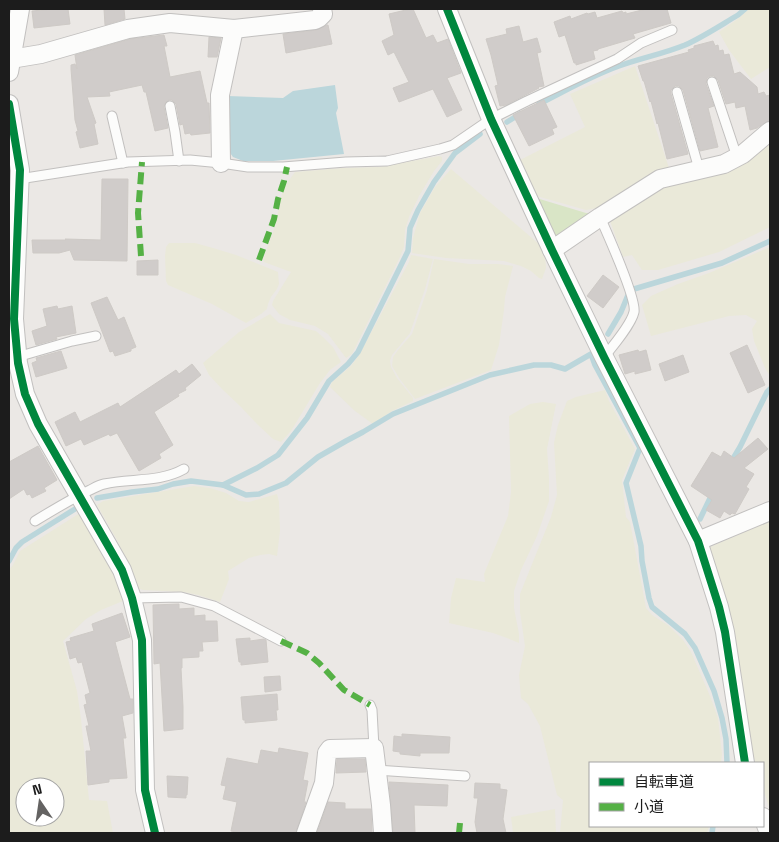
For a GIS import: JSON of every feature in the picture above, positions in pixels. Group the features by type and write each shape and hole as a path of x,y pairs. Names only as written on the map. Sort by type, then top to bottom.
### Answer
{"street":[{"path":"10,66 20,9"},
{"path":"10,66 41,54 128,28 170,22 234,29 316,20 323,14 322,9"},
{"path":"447,9 491,119 552,250 604,357 698,541 725,632 745,762"},
{"path":"221,163 220,95 234,29"},
{"path":"9,104 11,132 20,170 14,319 15,369 38,424 122,570 132,598 142,640 145,790 155,833"},
{"path":"552,250 660,179 724,164 743,154 770,131"},
{"path":"698,541 770,511"},
{"path":"306,833 324,783 327,753 330,749 374,748 383,833"},
{"path":"764,820 769,833"}],"lane":[{"path":"20,179 123,163 179,160 248,167 283,167 387,161 453,145 491,119 617,58 641,43 672,30"},
{"path":"712,82 737,157"},
{"path":"678,92 699,169"},
{"path":"170,106 179,160"},
{"path":"112,116 123,163"},
{"path":"600,217 634,303 634,312 625,329 604,357"},
{"path":"15,369 72,341 96,336"},
{"path":"35,521 103,484 166,476 184,469"},
{"path":"132,598 181,597 214,606 281,641"},
{"path":"370,704 374,748"},
{"path":"376,770 465,776"}],"shaded area":[{"path":"749,9 770,9 770,67 751,79 729,50 719,32"},
{"path":"635,66 669,168 649,176 600,211 597,208 586,210 533,195 518,161 585,127 570,94"},
{"path":"770,143 770,227 719,252 658,270 642,270 632,255 623,257 610,221 663,184 751,158"},
{"path":"442,157 442,161 419,196 409,217 405,230 404,247 399,259 352,354 346,358 328,334 315,326 290,320 279,314 272,305 273,301 291,272 264,262 263,259 275,227 285,186 295,172 379,167"},
{"path":"451,169 539,244 545,255 546,268 542,279 521,266 504,261 446,258 412,253 413,238 420,213 435,187"},
{"path":"169,243 195,243 236,255 278,272 279,284 271,297 267,309 246,323 212,304 168,285 166,281 165,256 166,247"},
{"path":"770,247 770,376 754,341 752,329 757,321 746,315 729,316 651,336 642,305 651,296"},
{"path":"411,255 433,259 410,333 392,355 390,361 397,378 413,398 413,401 392,411 373,424 355,411 330,387 332,382 351,366 359,355"},
{"path":"434,259 469,264 513,266 505,297 499,345 491,370 415,399 392,366 393,357 412,334 427,290"},
{"path":"270,314 279,323 316,331 333,347 341,362 330,370 320,383 291,431 281,442 273,439 222,389 209,375 203,363 239,332"},
{"path":"605,390 635,449 622,480 626,517 630,522 646,608 652,615 669,626 683,640 691,652 718,718 722,754 721,762 589,762 589,827 709,827 707,833 560,833 563,800 557,795 540,726 528,704 521,698 519,675 525,646 520,612 520,594 551,517 557,495 554,443 558,425 567,401"},
{"path":"543,402 556,404 547,449 549,501 537,536 521,570 514,591 514,608 519,643 493,633 449,623 451,598 456,578 485,582 484,574 508,516 511,492 509,416 530,404"},
{"path":"194,486 210,488 226,493 239,501 249,502 277,494 279,502 280,531 277,556 269,554 249,558 228,571 229,579 220,602 184,592 137,588 117,540 97,505 103,501"},
{"path":"80,513 118,580 123,601 101,610 86,619 63,641 77,691 89,800 107,801 113,833 9,833 9,570 20,551"},
{"path":"770,521 770,810 764,791 764,762 755,762 726,602 708,552 710,547"},
{"path":"555,809 556,833 513,833 511,817"}],"green space":[{"path":"533,197 586,213 595,213 554,240"}],"water":[{"path":"335,85 338,108 336,113 344,154 273,161 243,161 233,157 228,150 228,96 283,98 293,91"}],"building":[{"path":"68,9 70,24 34,28 32,11"},
{"path":"104,9 124,9 125,19 105,25"},
{"path":"413,9 426,38 433,35 437,43 448,39 461,73 447,78 462,110 447,117 433,89 399,102 393,88 409,82 394,52 388,55 382,41 394,35 389,14"},
{"path":"646,9 667,9 671,23 633,34 635,38 593,51 595,59 576,65 565,35 559,37 554,22 570,16 571,19 587,13 595,12 597,18 622,11 623,13 626,12 626,14"},
{"path":"327,25 332,44 286,53 283,34 316,30"},
{"path":"519,26 523,42 537,38 541,52 537,53 544,86 538,87 506,105 500,106 495,86 498,85 486,39 507,34 506,29"},
{"path":"164,35 167,46 164,46 170,77 200,71 207,103 209,103 210,133 185,134 183,124 180,125 176,104 172,100 166,102 164,107 168,128 155,131 146,92 144,92 142,85 109,92 110,96 87,97 96,123 94,124 98,144 80,148 76,132 78,131 75,120 71,69 71,65 75,64 77,69 75,55 130,39"},
{"path":"209,37 221,38 217,57 208,57"},
{"path":"713,41 715,46 718,45 719,51 723,50 724,55 729,54 734,74 740,72 757,87 758,94 764,92 766,96 770,95 770,121 750,130 745,106 736,108 735,102 726,104 718,80 714,76 710,76 707,78 706,84 714,106 708,108 718,147 700,151 683,90 679,86 675,86 671,90 671,94 688,154 667,159 658,123 638,66 689,52 688,50 694,48 694,46"},
{"path":"544,100 557,127 552,129 554,134 529,146 513,115"},
{"path":"102,179 128,179 127,261 74,260 70,250 59,253 33,253 32,240 101,240"},
{"path":"158,260 158,275 137,275 137,261"},
{"path":"603,275 619,287 603,308 587,296"},
{"path":"107,297 118,320 124,317 136,347 131,349 131,351 115,356 113,351 110,352 91,303"},
{"path":"57,306 58,309 72,306 76,333 56,337 57,339 36,345 32,331 47,326 43,309"},
{"path":"747,345 765,385 748,393 730,353"},
{"path":"638,350 639,352 646,350 651,370 635,374 635,371 625,374 619,355"},
{"path":"61,351 67,368 36,377 32,363 37,361 36,358"},
{"path":"683,355 689,372 665,381 659,364"},
{"path":"192,364 201,375 185,388 186,390 178,394 179,396 154,412 173,445 159,454 161,458 139,471 117,433 110,436 109,434 84,445 81,439 66,446 55,422 75,412 80,422 118,403 120,407 176,370 179,374"},
{"path":"758,438 768,449 744,468 754,474 746,487 749,489 735,514 732,513 730,515 724,511 720,518 706,510 712,500 691,486 712,452 721,457 724,451 734,458"},
{"path":"38,446 57,480 44,488 46,491 32,498 30,494 27,495 24,489 9,499 9,462"},
{"path":"179,604 179,609 194,608 194,616 205,615 205,621 217,621 218,641 202,642 203,651 199,651 199,657 182,658 183,729 164,731 160,663 154,664 153,605"},
{"path":"122,613 130,637 115,642 130,699 133,699 133,713 122,716 126,738 123,738 127,778 109,779 109,782 88,785 86,751 91,751 86,726 89,726 84,705 87,704 85,695 90,693 82,662 78,663 76,657 70,659 66,642 71,641 70,638 94,631 92,624"},
{"path":"250,638 250,641 266,640 268,662 241,665 236,639"},
{"path":"280,676 281,690 265,692 264,677"},
{"path":"277,694 277,720 245,723 245,720 243,720 241,697"},
{"path":"402,734 450,737 449,753 420,753 420,756 400,754 400,752 393,751 394,736 402,737"},
{"path":"279,748 308,753 303,780 308,781 304,802 306,802 296,833 241,833 231,831 237,802 223,799 226,786 221,785 227,758 258,764 261,750 278,753"},
{"path":"337,759 365,759 366,772 336,773"},
{"path":"167,776 188,777 186,798 168,797"},
{"path":"389,782 448,785 447,806 414,805 415,833 393,833"},
{"path":"475,783 500,784 500,789 507,790 503,819 506,833 477,833 475,822 478,798 474,798"},
{"path":"328,802 345,803 345,809 371,809 372,833 317,833"}],"waterway":[{"path":"539,104 609,70 685,45 719,27 745,9"},
{"path":"507,122 520,114"},
{"path":"97,498 158,489 191,481 223,485 278,455 307,418 329,381 358,352 408,251 410,228 434,182 455,153 480,134"},
{"path":"634,289 722,263 770,241"},
{"path":"608,334 621,312 628,295"},
{"path":"223,485 246,495 259,494 286,483 318,457 393,414 490,375 534,365 551,365 565,369 591,354 595,365 640,448 626,483 641,546 649,598 652,607 685,634 695,648 714,691 722,718 726,739 727,762"},
{"path":"731,462 770,389"},
{"path":"700,519 713,492"},
{"path":"9,561 16,548 22,542 75,509"},
{"path":"712,833 713,827"}],"marked path":[{"path":"141,256 138,213 142,162"},
{"path":"259,260 274,219 287,167"},
{"path":"281,641 307,653 344,690 370,705"},
{"path":"459,833 460,823"}],"cycle path":[{"path":"447,9 491,119 552,250 604,357 698,541 725,632 745,762"},
{"path":"9,104 20,170 14,319 18,363 25,394 38,424 122,570 132,598 142,640 145,790 155,833"}]}
